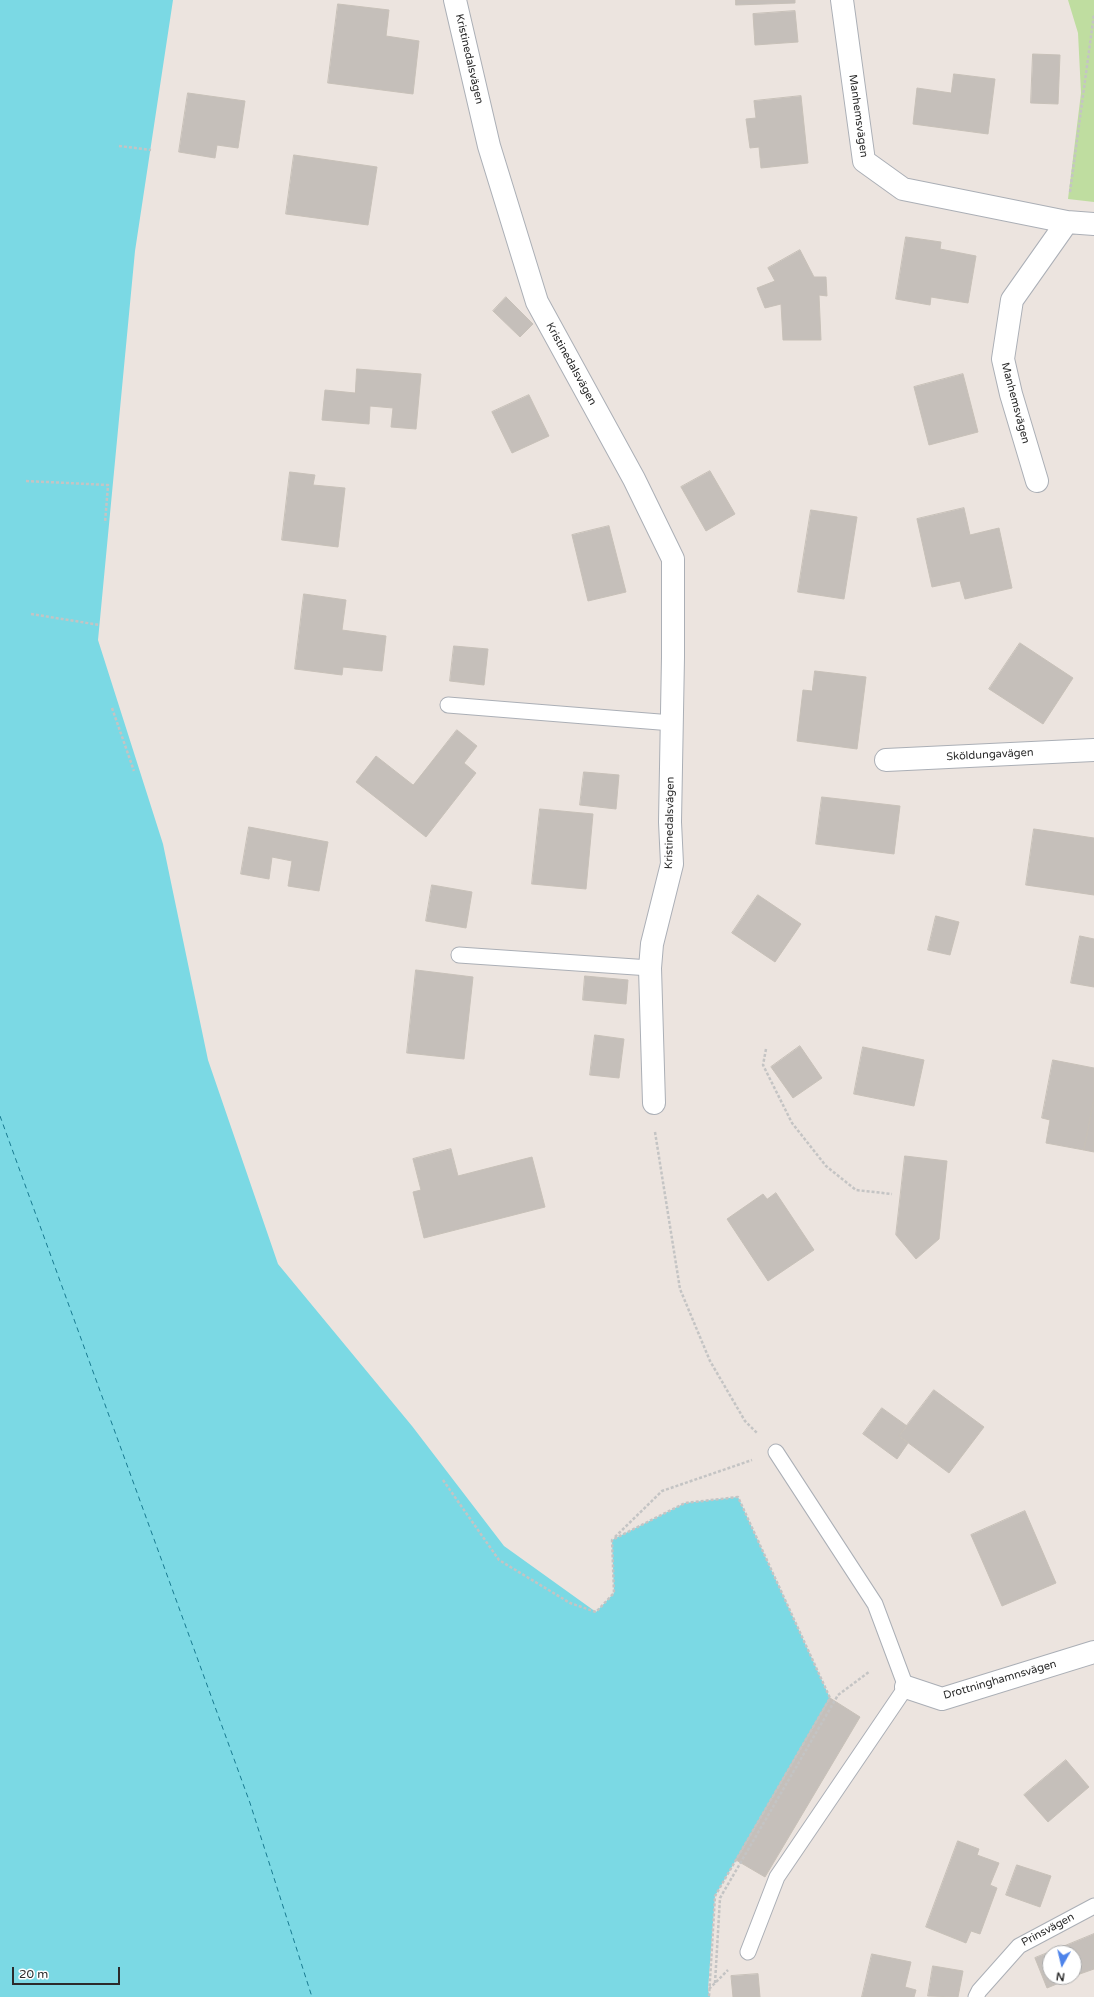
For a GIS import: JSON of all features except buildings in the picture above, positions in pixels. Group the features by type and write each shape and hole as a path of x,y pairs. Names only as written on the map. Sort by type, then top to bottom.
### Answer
{"street":[{"name":"Kristinedalsvägen","path":"455,0 489,146 537,302 634,479 673,558 670,822 672,864 652,944 650,968 654,1103"},
{"name":"Manhemsvägen","path":"842,0 864,161 903,189 1067,222 1094,224"},
{"name":"Manhemsvägen","path":"1037,481 1011,394 1004,359 1012,300 1067,222"},
{"name":"Sköldungavägen","path":"886,760 1094,750"},
{"name":"Drottninghamnsvägen","path":"906,1687 942,1699 1094,1652"}],"lane":[{"path":"448,705 672,723"},
{"path":"459,955 650,968"},
{"path":"748,1952 777,1877 906,1687 875,1604 776,1452"},
{"name":"Prinsvägen","path":"976,1997 979,1991 1018,1946 1094,1906"}],"path":[{"path":"1067,222 1094,14"},
{"path":"119,146 150,150"},
{"path":"26,481 108,485 105,523"},
{"path":"31,614 100,625"},
{"path":"112,708 134,771"},
{"path":"766,1049 763,1065 792,1123 826,1166 856,1190 892,1194"},
{"path":"443,1480 499,1560 570,1603 596,1612 614,1593 612,1540 662,1491 776,1452 745,1421 729,1394 710,1361 680,1289 656,1142"},
{"path":"612,1540 685,1503 738,1497 830,1698 715,1896 709,1997"},
{"path":"715,1983 720,1898 838,1695 869,1672"}],"green space":[{"path":"1068,0 1094,0 1094,202 1068,199 1081,93 1078,33"}],"water":[{"path":"0,0 173,0 135,251 98,640 163,844 208,1060 278,1264 412,1426 504,1546 596,1612 614,1593 612,1540 685,1503 738,1497 830,1698 715,1896 708,1990 710,1997 0,1997"}],"ferry route":[{"path":"0,1116 250,1803 312,1997"}]}
